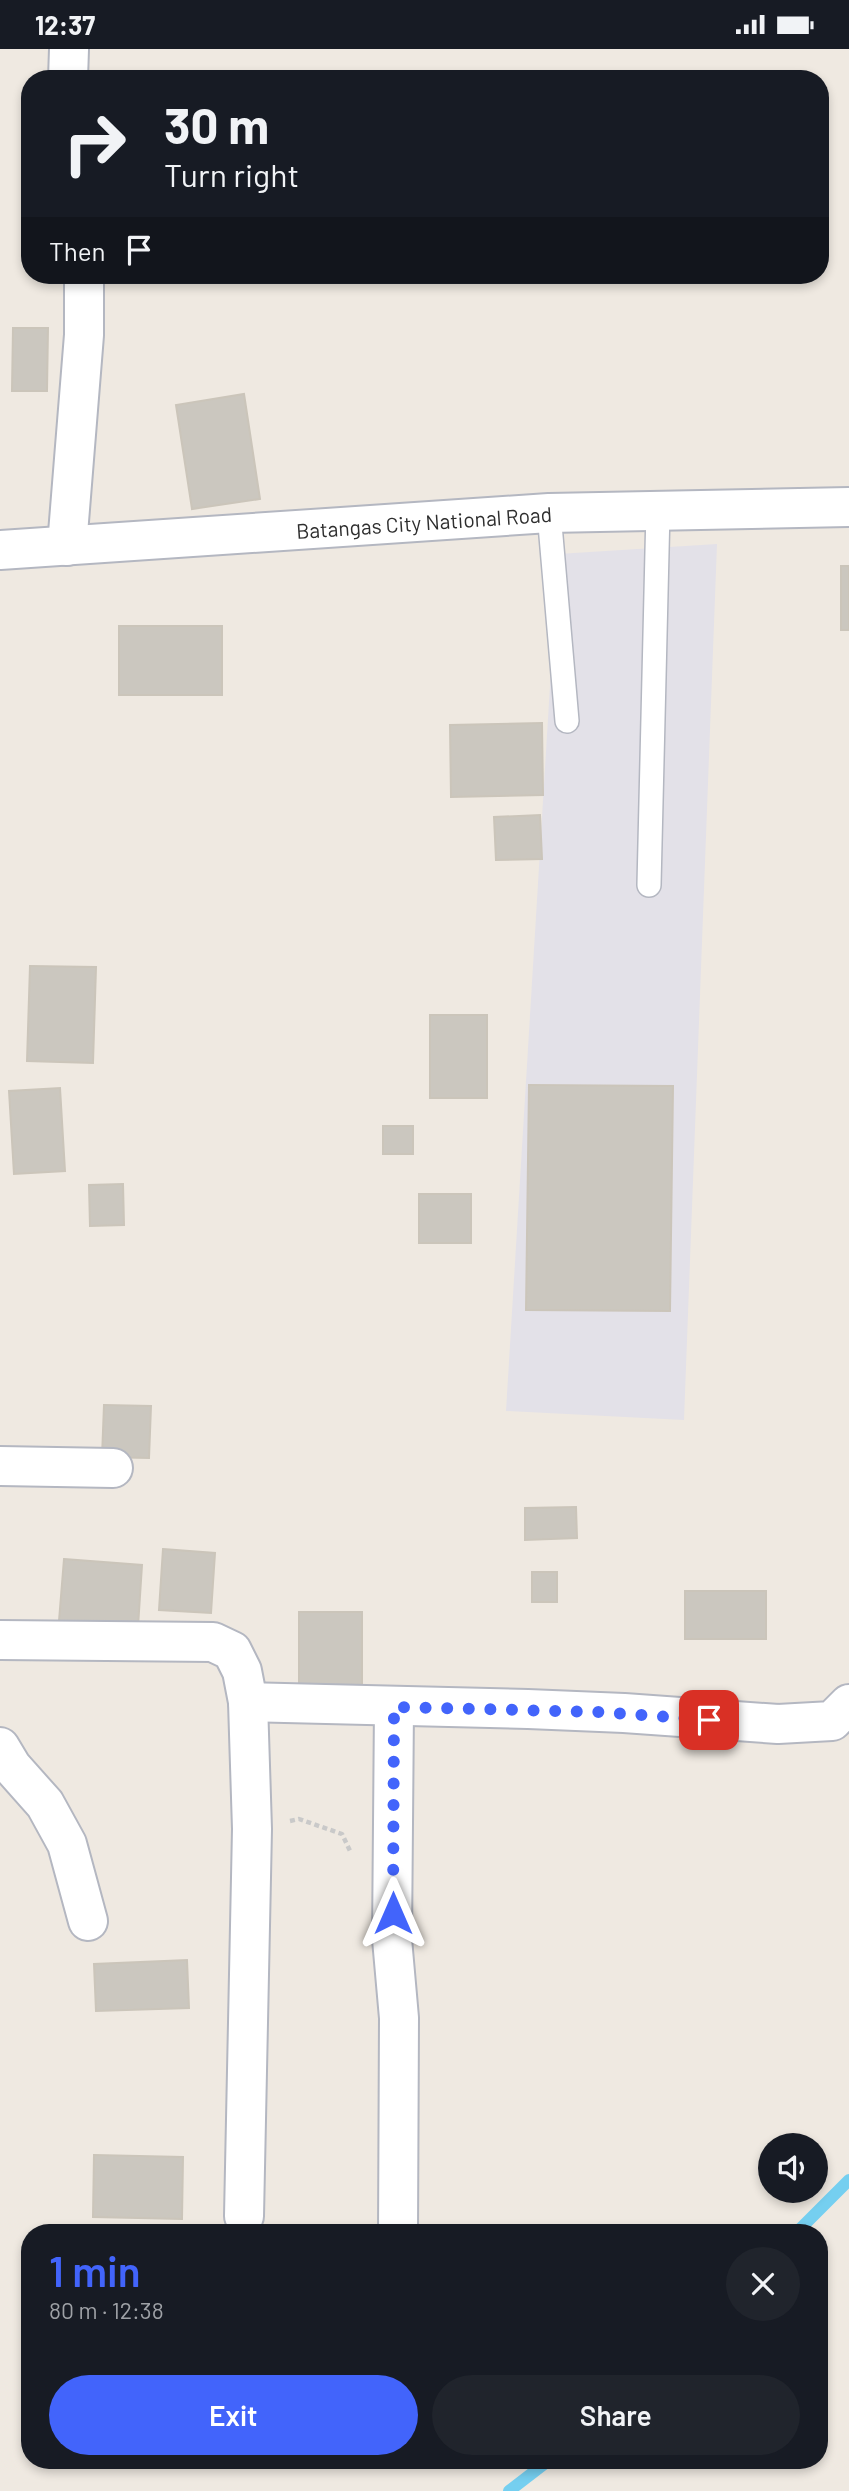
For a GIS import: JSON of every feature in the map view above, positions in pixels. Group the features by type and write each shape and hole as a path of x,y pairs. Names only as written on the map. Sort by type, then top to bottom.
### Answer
{"street":[{"path":"68,70 69,49"},
{"path":"66,546 85,335 84,284"},
{"name":"Batangas City National Road","path":"0,550 550,513 849,507"},
{"path":"0,1466 113,1468"},
{"path":"0,1647 0,1640 213,1642 232,1651 242,1671 248,1702 252,1829 244,2215"},
{"path":"248,1702 624,1713 778,1724 832,1721 849,1704"},
{"path":"394,1707 392,1939 399,2018 398,2224"},
{"path":"0,1747 12,1767 45,1804 67,1844 89,1921"}],"lane":[{"path":"649,885 657,510"},
{"path":"550,513 567,721"}],"path":[{"path":"252,1829 299,1819 342,1833 353,1857"}],"shaded area":[{"path":"717,544 684,1420 506,1411 558,554"}],"building":[{"path":"13,328 48,328 47,391 12,391"},
{"path":"244,394 260,499 192,509 176,405"},
{"path":"841,566 849,566 849,630 841,630"},
{"path":"119,626 222,626 222,695 119,695"},
{"path":"542,723 543,795 451,797 450,725"},
{"path":"540,815 542,859 496,860 494,817"},
{"path":"30,966 96,967 93,1063 27,1061"},
{"path":"430,1015 487,1015 487,1098 430,1098"},
{"path":"529,1085 673,1086 670,1311 526,1310"},
{"path":"60,1088 65,1171 14,1174 9,1091"},
{"path":"383,1126 413,1126 413,1154 383,1154"},
{"path":"123,1184 124,1225 90,1226 89,1185"},
{"path":"419,1194 471,1194 471,1243 419,1243"},
{"path":"104,1405 151,1406 149,1458 102,1457"},
{"path":"576,1507 577,1538 525,1540 525,1508"},
{"path":"163,1549 215,1553 211,1613 159,1610"},
{"path":"64,1559 142,1565 138,1627 59,1621"},
{"path":"532,1572 557,1572 557,1602 532,1602"},
{"path":"685,1591 766,1591 766,1639 685,1639"},
{"path":"299,1612 362,1612 362,1690 299,1690"},
{"path":"187,1960 189,2008 96,2011 94,1964"},
{"path":"94,2155 183,2157 182,2219 93,2217"}],"waterway":[{"path":"805,2224 849,2180"},
{"path":"509,2491 538,2469"}],"route":[{"path":"393,1913 394,1707 528,1709 709,1720"}]}
